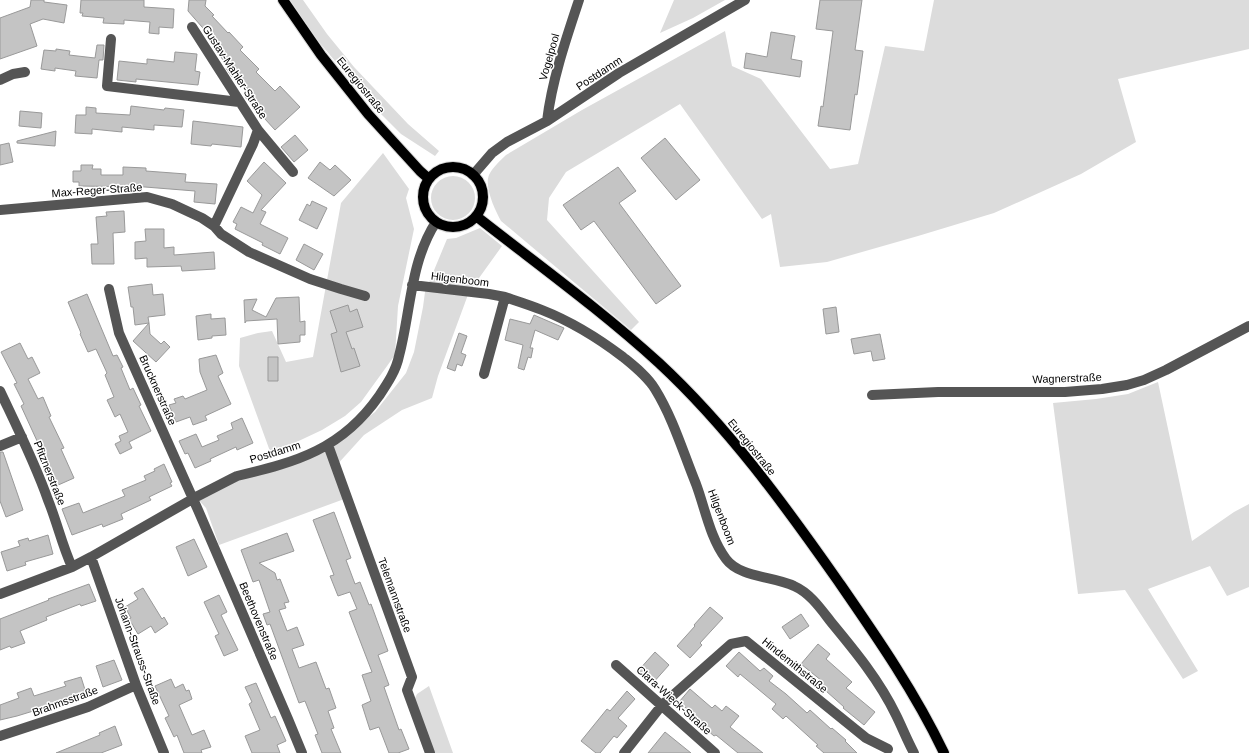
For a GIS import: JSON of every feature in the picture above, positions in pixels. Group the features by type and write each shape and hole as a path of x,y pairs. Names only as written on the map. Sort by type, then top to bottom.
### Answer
{"main road":[{"name":"Euregiostraße","path":"283,0 321,55 368,114 429,179"},
{"path":"455,167 465,170 473,175 482,190 482,199 476,216 470,222 462,226 444,226 429,216 423,197 424,188 429,179 436,172 445,168 455,167"},
{"name":"Euregiostraße","path":"476,216 583,299 658,363 686,389 737,445 805,533 870,627 929,721 944,753"}],"street":[{"name":"Vogelpool","path":"547,121 550,101 557,74 579,0"},
{"name":"Postdamm","path":"473,175 492,153 507,142 547,121 618,73 745,0"},
{"name":"Gustav-Mahler-Straße","path":"192,27 258,130 293,172"},
{"path":"111,40 107,86 240,102"},
{"path":"0,80 13,74 25,72"},
{"name":"Gustav-Mahler-Straße","path":"214,226 253,144 258,130"},
{"name":"Max-Reger-Straße","path":"0,210 146,197 172,204 202,218 214,226 221,234 249,252 310,279 341,290 365,296"},
{"name":"Postdamm","path":"0,594 72,567 237,476 277,467 305,457 328,445 354,426 371,407 389,382 399,357 412,285 428,234 436,222"},
{"name":"Hilgenboom","path":"412,285 505,297 542,310 589,333 612,348 644,376 654,387 669,417 700,494 712,533 725,559 731,565 742,571 794,586 814,601 874,676 896,714 914,753"},
{"name":"Brucknerstraße","path":"109,289 119,333 193,499"},
{"path":"484,374 505,297"},
{"name":"Wagnerstraße","path":"872,395 938,392 1065,392 1127,385 1144,380 1166,370 1249,326"},
{"name":"Pfitznerstraße","path":"0,391 22,437 48,500 72,567"},
{"path":"0,446 22,437"},
{"name":"Telemannstraße","path":"328,445 412,677 407,690 430,753"},
{"name":"Beethovenstraße","path":"193,499 302,753"},
{"name":"Johann-Strauss-Straße","path":"91,557 136,685 164,753"},
{"name":"Hindemithstraße","path":"624,753 662,705 731,644 746,641 866,738 888,749"},
{"name":"Clara-Wieck-Straße","path":"616,664 715,753"},
{"name":"Brahmsstraße","path":"0,736 88,707 136,685"}],"shaded area":[{"path":"290,0 303,0 327,34 354,67 408,124 439,151 435,156 401,134 371,104 319,42"},
{"path":"674,0 725,0 693,18 660,33"},
{"path":"934,0 1249,0 1249,49 1118,79 1136,142 1081,174 994,213 827,262 780,267 771,214 762,219 680,104 566,172 549,198 547,220 639,322 631,330 501,221 493,205 488,186 489,175 492,169 506,155 582,110 725,31 732,66 761,79 830,169 858,164 885,46 924,51"},
{"path":"383,153 409,189 406,198 414,229 398,306 395,355 361,402 345,416 322,430 271,454 239,366 240,338 272,331 286,362 313,357 341,203"},
{"path":"449,176 457,176 469,182 475,194 475,202 469,214 457,220 449,220 437,214 431,202 431,194 437,182"},
{"path":"480,228 502,246 469,292 438,376 432,398 402,410 364,435 335,467 347,498 219,545 206,508 196,497 328,445 375,412 406,373 414,352 425,292 447,239 456,238"},
{"path":"1158,382 1192,541 1234,512 1249,504 1249,587 1227,596 1210,566 1148,589 1198,671 1183,679 1125,590 1078,594 1053,403 1128,394"},
{"path":"429,686 453,753 430,753 412,704 417,694"}],"building":[{"path":"31,0 44,0 44,2 67,5 64,23 43,19 30,24 37,46 0,59 0,18 30,7"},
{"path":"81,0 144,0 144,7 174,9 173,28 159,27 159,34 149,33 150,22 124,20 124,24 103,23 104,18 82,16 83,13 80,13"},
{"path":"189,0 206,0 205,6 214,15 212,16 243,47 240,50 259,69 256,72 275,91 280,86 300,107 275,130 245,97 250,91 234,75 232,77 226,68 228,66 213,47 216,43 188,11"},
{"path":"820,0 862,0 855,50 863,51 857,95 855,94 850,130 818,126 821,106 823,107 833,31 816,29"},
{"path":"771,32 795,36 791,59 802,61 800,77 744,68 746,53 767,57"},
{"path":"97,45 104,45 103,60 99,60 97,78 75,76 76,71 55,68 55,71 41,69 44,50 56,51 56,49 70,51 69,55 95,58"},
{"path":"175,52 197,54 195,71 200,72 198,85 136,79 136,82 117,80 119,61 147,64 147,59 174,62"},
{"path":"131,106 164,110 165,108 184,110 182,127 154,125 154,130 122,127 122,132 92,129 92,134 75,133 76,115 86,115 86,107 96,108 96,113 130,115"},
{"path":"20,111 42,113 41,128 19,126"},
{"path":"193,121 243,127 241,147 212,144 211,146 191,144"},
{"path":"56,131 55,146 17,143 17,141"},
{"path":"295,135 308,150 294,162 281,147"},
{"path":"665,138 700,180 676,200 641,158"},
{"path":"9,143 13,162 0,165 0,145"},
{"path":"264,162 286,183 261,210 266,212 260,224 288,238 280,254 262,245 263,243 235,229 237,224 233,222 241,207 253,213 262,195 247,181"},
{"path":"320,162 330,170 335,165 351,180 334,196 308,178"},
{"path":"81,165 93,165 92,169 101,169 101,175 123,175 123,167 146,168 146,171 186,174 185,182 217,184 215,204 194,202 195,191 145,187 79,186 79,182 73,182 73,171 81,171"},
{"path":"618,167 636,191 619,203 681,286 656,304 594,221 581,230 563,205"},
{"path":"312,201 327,208 317,229 299,220 307,204 310,206"},
{"path":"124,211 125,232 113,233 114,264 92,264 91,244 98,244 96,217 107,216 106,212"},
{"path":"145,229 164,229 164,248 174,247 174,255 214,252 215,269 182,271 181,266 147,267 147,258 135,259 135,242 146,241"},
{"path":"304,244 323,254 314,270 296,260"},
{"path":"152,284 153,295 163,294 165,315 148,317 149,323 135,325 133,307 131,307 128,287"},
{"path":"87,294 113,356 117,355 123,367 121,368 130,390 133,388 141,405 139,406 151,431 129,442 132,448 120,454 115,444 121,441 119,436 128,432 120,414 115,417 107,400 114,397 105,375 107,373 96,349 88,352 68,302"},
{"path":"299,297 300,322 305,321 305,335 300,335 300,342 278,344 277,319 246,321 245,323 244,300 257,299 252,310 266,317 276,298"},
{"path":"348,305 350,312 357,309 363,327 346,332 352,349 354,348 360,366 341,372 331,334 337,332 330,311"},
{"path":"836,307 839,332 826,334 823,309"},
{"path":"211,314 211,319 225,318 226,335 212,336 212,338 198,340 196,316"},
{"path":"534,315 564,328 558,340 535,330 530,348 533,348 531,358 528,357 524,370 518,368 523,345 505,340 510,319 530,324"},
{"path":"149,323 150,334 161,344 164,341 170,347 156,362 133,341"},
{"path":"459,333 467,336 461,353 466,355 462,366 457,364 455,371 447,368"},
{"path":"880,334 885,359 873,361 871,351 854,354 851,339"},
{"path":"20,343 28,359 32,357 40,373 28,379 38,399 43,397 51,416 49,417 64,448 61,449 74,478 56,486 47,467 49,467 21,406 24,404 14,384 17,383 1,352"},
{"path":"216,355 223,373 218,376 231,404 205,416 207,420 193,425 190,417 176,422 169,405 176,403 174,399 183,396 185,399 207,390 200,372 199,359"},
{"path":"268,357 278,357 278,381 268,381"},
{"path":"242,418 253,443 237,450 236,447 195,468 188,453 185,454 179,441 196,434 202,447 219,440 217,436 233,429 231,423"},
{"path":"0,452 3,452 23,510 6,517 0,501"},
{"path":"164,464 172,482 170,483 172,486 149,497 151,500 121,514 123,519 103,527 102,524 72,535 62,509 79,503 83,513 125,496 122,490 146,480 144,476 155,471 154,469"},
{"path":"334,512 351,558 346,560 355,584 360,582 369,605 371,604 388,651 378,655 389,685 384,687 399,730 401,729 409,749 398,753 389,753 379,727 370,730 362,705 371,701 362,675 372,672 349,612 357,609 350,592 338,596 330,576 334,575 313,520"},
{"path":"287,533 294,551 259,563 275,573 277,580 280,579 289,602 284,603 286,608 279,610 287,631 297,627 304,645 292,649 299,668 316,662 326,689 329,688 336,708 328,711 334,728 331,729 341,753 322,753 315,735 318,734 305,701 299,703 270,624 267,625 263,614 270,612 259,580 253,582 241,550"},
{"path":"48,535 53,554 25,562 26,565 7,571 1,552 20,546 18,541 28,538 29,541"},
{"path":"194,539 207,567 188,576 176,547"},
{"path":"89,584 96,601 81,606 80,604 46,617 47,620 20,631 25,643 0,650 0,619"},
{"path":"143,588 162,619 164,617 168,624 155,633 151,626 138,634 129,619 131,618 125,607 138,599 134,593"},
{"path":"219,595 227,612 221,615 238,650 224,656 215,636 219,634 204,602"},
{"path":"710,607 723,618 700,643 702,645 690,658 677,646"},
{"path":"801,614 809,626 790,639 782,627"},
{"path":"818,644 830,654 826,659 852,682 846,688 875,712 864,725 843,708 844,707 826,691 823,694 816,688 822,681 801,664"},
{"path":"655,652 669,665 652,684 638,671"},
{"path":"739,652 760,671 764,668 773,676 769,681 807,713 810,710 831,729 832,728 846,740 845,741 857,753 824,753 816,746 818,745 786,716 783,719 772,709 776,704 740,674 738,677 726,666"},
{"path":"114,660 122,680 103,687 96,666"},
{"path":"81,677 87,696 61,705 62,707 45,712 43,708 0,720 0,705 19,698 17,693 31,688 34,696 66,686 64,682"},
{"path":"171,679 175,688 183,684 186,691 189,690 192,699 179,705 192,735 204,730 211,747 201,750 202,753 184,753 177,735 174,737 165,718 169,716 155,686"},
{"path":"256,683 271,718 275,716 286,741 277,745 280,753 252,753 245,736 260,730 249,704 252,702 245,687"},
{"path":"690,689 712,708 715,705 722,711 726,706 739,716 730,727 763,753 738,753 699,723 701,721 679,702"},
{"path":"627,691 635,699 618,718 627,726 617,738 614,736 600,753 596,753 581,741 607,709 610,711"},
{"path":"115,726 122,745 101,753 56,753 100,735 99,733"},
{"path":"665,732 691,753 648,753"}]}
